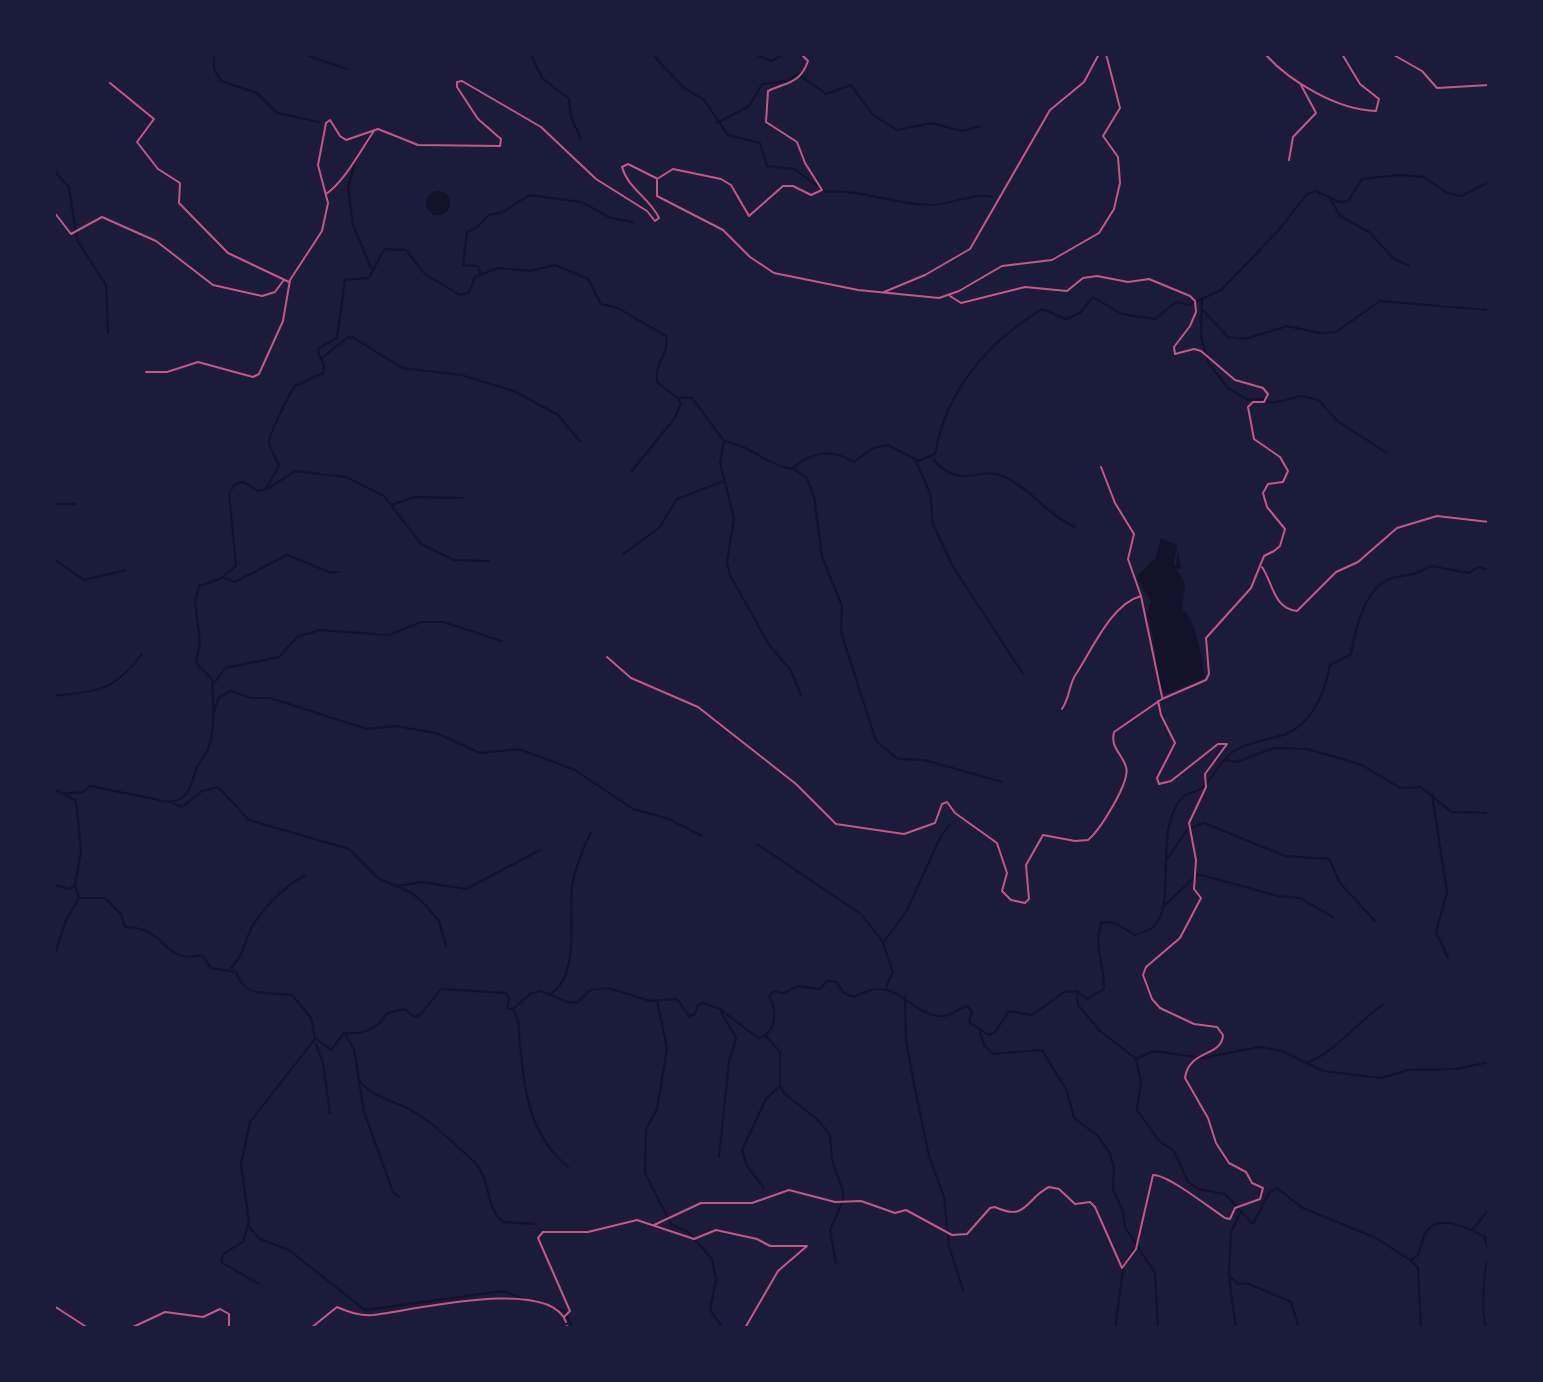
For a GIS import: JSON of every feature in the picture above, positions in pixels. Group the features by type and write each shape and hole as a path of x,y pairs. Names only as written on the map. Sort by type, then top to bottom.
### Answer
{"street":[{"path":"657,179 673,169 721,179 731,185 749,216 783,186 793,186 811,195 822,190 797,142 766,122 768,91 791,85 801,76 808,61 801,54"},
{"path":"883,293 925,275 970,249 1050,110 1084,82 1099,54"},
{"path":"657,179 657,196 723,230 764,268 799,279 883,293 927,299 949,295 1002,266 1052,260 1090,241 1106,222 1117,201 1121,173 1115,150 1103,136 1120,108 1106,54"},
{"path":"1265,54 1300,84 1340,102 1372,112 1378,110 1379,99 1360,84 1342,54"},
{"path":"1392,54 1422,71 1437,88 1489,85"},
{"path":"146,372 167,372 198,362 257,376 283,321 290,282 322,231 326,195 318,165 328,121 332,121 340,136 346,140 375,130 418,145 500,146 501,139 478,119 457,87 457,82 462,81 541,127 596,179 647,211 655,221 658,215 634,190 622,167 628,164 657,179"},
{"path":"110,83 154,119 137,142 158,169 180,183 179,203 228,253 290,282"},
{"path":"1289,160 1293,137 1316,113 1300,84"},
{"path":"326,195 338,186 375,130"},
{"path":"54,212 71,234 91,220 106,218 156,241 205,281 243,294 272,294 284,280"},
{"path":"607,657 631,678 698,707 796,784 836,824 913,833 935,823 942,804 947,802 955,813 997,843 1007,873 1002,891 1017,902 1029,899 1026,865 1043,835 1081,842 1088,840 1101,825 1127,777 1126,764 1113,743 1114,732 1160,700 1206,680 1209,674 1206,638 1251,588 1264,556 1280,546 1285,529 1267,507 1263,493 1268,484 1283,482 1288,471 1280,457 1254,439 1248,407 1253,402 1264,402 1268,394 1263,388 1235,380 1201,351 1194,349 1175,354 1174,347 1196,312 1196,303 1190,296 1149,279 1128,282 1097,276 1083,278 1067,291 1025,287 961,303 949,295"},
{"path":"654,1225 701,1203 752,1203 789,1190 818,1195 835,1202 861,1201 895,1213 906,1210 952,1235 967,1234 990,1208 995,1207 1009,1214 1020,1211 1049,1187 1059,1189 1075,1204 1090,1202 1095,1207 1122,1268 1136,1249 1153,1175 1167,1178 1177,1188 1187,1191 1225,1218 1230,1219 1238,1206 1260,1199 1263,1188 1226,1159 1185,1078 1190,1063 1219,1046 1223,1035 1217,1027 1194,1024 1165,1012 1152,999 1143,975 1146,967 1180,938 1201,898 1194,889 1196,860 1189,823 1206,787 1205,774 1227,744 1218,744 1171,781 1159,784 1157,778 1175,743 1161,715 1141,596 1128,554 1134,534 1115,503 1101,467"},
{"path":"1261,566 1274,596 1284,606 1297,611 1336,572 1358,562 1397,528 1437,516 1489,522"},
{"path":"1062,709 1071,696 1075,676 1104,627 1131,599 1141,596"},
{"path":"564,1317 570,1311 539,1243 541,1233 588,1232 627,1221 654,1225 692,1239 716,1230 757,1239 770,1246 807,1246 771,1279 745,1328"},
{"path":"311,1328 337,1307 356,1315 372,1315 421,1310 468,1299 484,1302 507,1296 540,1303 564,1317 567,1326"},
{"path":"54,1306 88,1328"},
{"path":"131,1328 165,1312 203,1317 220,1309 229,1314 229,1328"}],"shaded area":[{"path":"438,191 446,195 450,203 446,211 438,215 430,211 426,203 430,195"},
{"path":"1161,538 1177,545 1174,564 1176,567 1178,552 1181,569 1176,569 1185,583 1182,609 1195,631 1205,678 1165,694 1152,632 1146,618 1151,601 1136,577 1156,558"}],"waterway":[{"path":"214,54 214,69 221,81 257,93 277,113 319,122"},
{"path":"303,54 347,69"},
{"path":"406,54 417,54"},
{"path":"531,54 542,78 569,99 571,117 581,139"},
{"path":"652,54 684,88 704,100 728,135 760,143 767,166 794,169 826,192 851,192 931,205 978,196 992,197"},
{"path":"755,54 771,61 784,54"},
{"path":"957,54 966,55"},
{"path":"717,123 749,106 762,84 787,81 798,74 826,94 851,85 873,115 897,130 932,123 962,131 980,126"},
{"path":"355,163 348,188 353,225 371,268"},
{"path":"54,171 69,187 77,240 106,285 108,333"},
{"path":"61,794 83,792 90,786 169,802 177,801 189,790 208,749 213,714 212,679 196,663 200,642 195,601 199,586 220,579 236,566 229,493 235,484 244,482 258,491 266,489 279,466 269,442 272,432 295,386 323,373 324,365 318,352 319,348 337,338 345,280 369,278 384,249 406,250 425,274 460,295 469,293 475,277 498,268 530,271 555,265 588,279 601,304 618,308 666,336 657,382 676,397 692,398 724,441 791,469 814,455 829,453 854,462 873,448 888,445 919,461 935,454 949,409 959,389 987,353 1022,322 1042,309 1066,319 1080,313 1093,297 1122,314 1155,319 1176,302 1189,305 1221,290 1278,231 1306,195 1315,191 1340,202 1348,201 1362,179 1399,175 1424,177 1447,193 1461,196 1489,182"},
{"path":"480,274 478,266 463,265 467,232 489,215 503,212 529,195 581,202 611,218 633,222"},
{"path":"1329,196 1340,216 1369,232 1394,259 1410,266"},
{"path":"1202,300 1201,336 1208,362 1228,388 1248,400 1262,399 1272,403 1302,396 1318,400 1339,422 1387,453"},
{"path":"1204,311 1228,337 1245,339 1287,326 1319,333 1336,332 1380,301 1489,310"},
{"path":"321,359 348,337 354,338 402,368 461,375 514,391 558,415 580,441"},
{"path":"631,472 674,419 681,404 677,397"},
{"path":"724,441 720,463 734,518 727,562 730,575 769,645 790,669 801,695"},
{"path":"933,459 943,469 961,476 986,473 1003,476 1075,527"},
{"path":"916,461 930,493 933,524 952,565 1023,674"},
{"path":"792,468 806,477 814,496 822,557 842,606 841,632 876,741 898,759 924,760 1002,782"},
{"path":"269,488 295,471 346,477 384,496 421,544 454,560 489,561"},
{"path":"623,554 659,528 677,499 724,481"},
{"path":"391,505 415,497 463,498"},
{"path":"54,504 75,504"},
{"path":"224,578 235,582 287,555 332,573 339,572"},
{"path":"54,559 84,580 126,570"},
{"path":"54,789 76,801 81,851 75,885 79,898 105,898 121,914 125,927 150,933 179,955 202,955 211,968 236,972 245,987 252,991 292,995 311,1018 315,1038 331,1050 344,1033 369,1030 387,1013 405,1009 414,1017 420,1015 441,989 505,993 509,997 507,1008 513,1009 530,994 540,991 570,1003 578,1002 590,990 608,988 650,1001 677,999 689,1016 695,1014 698,1005 703,1003 720,1009 758,1038 769,1032 772,1026 774,1014 769,996 774,991 783,993 798,986 820,989 827,981 836,982 844,993 854,997 880,989 890,991 937,1016 949,1015 967,1006 972,1011 969,1022 989,1035 995,1032 1009,1011 1032,1015 1064,992 1077,991 1087,999 1104,989 1098,939 1102,922 1115,923 1135,935 1152,928 1160,917 1166,884 1169,826 1175,809 1185,795 1206,784 1234,751 1286,734 1304,722 1317,705 1330,665 1351,654 1364,608 1377,588 1386,581 1431,566 1469,573 1478,567 1489,570"},
{"path":"212,686 225,668 279,657 297,637 319,630 389,635 421,622 443,622 502,641"},
{"path":"54,696 94,690 113,683 142,654"},
{"path":"214,712 219,697 231,691 251,698 270,698 367,729 395,726 436,733 480,753 519,749 575,770 633,809 669,819 702,836"},
{"path":"1226,760 1237,762 1274,748 1308,749 1362,765 1400,788 1421,787 1451,812 1489,813"},
{"path":"172,803 182,807 202,791 218,787 249,820 349,849 378,878 412,893 425,905 439,921 446,946"},
{"path":"1432,794 1447,892 1436,932 1448,958"},
{"path":"1167,859 1188,829 1204,823 1285,856 1329,859 1340,883 1375,921"},
{"path":"886,987 893,972 883,943 906,912 941,836 950,824"},
{"path":"551,994 560,985 570,958 572,886 591,832"},
{"path":"757,844 861,914 883,942"},
{"path":"397,886 422,882 466,889 540,850"},
{"path":"1165,905 1198,874 1278,896 1300,898 1333,917"},
{"path":"231,968 261,913 282,891 305,875"},
{"path":"54,885 70,889 75,885"},
{"path":"54,957 66,920 78,900"},
{"path":"1077,994 1078,1005 1100,1031 1136,1059 1141,1082 1137,1110 1159,1141 1174,1151 1188,1182 1198,1189 1225,1194 1253,1224 1269,1193 1277,1188 1301,1207 1376,1238 1410,1260 1418,1254 1428,1230 1435,1225 1453,1224 1489,1239"},
{"path":"905,997 906,1040 914,1084 929,1156 944,1197 949,1246 963,1290"},
{"path":"657,1001 667,1048 657,1109 646,1129 645,1173 671,1224 688,1232 712,1259 716,1279 710,1310 723,1328"},
{"path":"1306,1063 1326,1053 1384,1004"},
{"path":"513,1009 518,1022 531,1112 545,1141 568,1167"},
{"path":"719,1157 729,1062 736,1038 721,1012"},
{"path":"980,1032 984,1045 993,1054 1042,1050 1067,1091 1074,1118 1098,1136 1110,1154 1114,1168 1113,1189 1123,1212 1125,1227 1155,1273 1158,1328"},
{"path":"345,1034 354,1049 364,1112 393,1192 399,1197"},
{"path":"766,1036 780,1052 780,1086 784,1093 819,1121 830,1135 832,1160 843,1191 843,1201 830,1230 836,1264"},
{"path":"259,1284 221,1262 223,1254 243,1242 249,1222 241,1164 250,1122 315,1039"},
{"path":"316,1044 323,1063 330,1113"},
{"path":"1136,1059 1154,1051 1202,1058 1259,1047 1282,1051 1323,1071 1381,1078 1408,1070 1457,1069 1489,1062"},
{"path":"358,1079 371,1091 424,1118 474,1162 480,1169 493,1208 503,1222 534,1224"},
{"path":"764,1188 747,1166 742,1150 766,1099 780,1086"},
{"path":"1472,1230 1489,1209"},
{"path":"1240,1213 1231,1232 1229,1275 1238,1284 1247,1283 1291,1302 1299,1328"},
{"path":"248,1226 260,1239 289,1250 365,1310 503,1291 524,1299"},
{"path":"1484,1237 1489,1251"},
{"path":"1115,1328 1124,1263 1136,1246"},
{"path":"1487,1328 1484,1291 1489,1254"},
{"path":"1411,1261 1418,1268 1421,1328"},
{"path":"1229,1278 1236,1328"},
{"path":"535,1300 564,1311 573,1328"}]}
